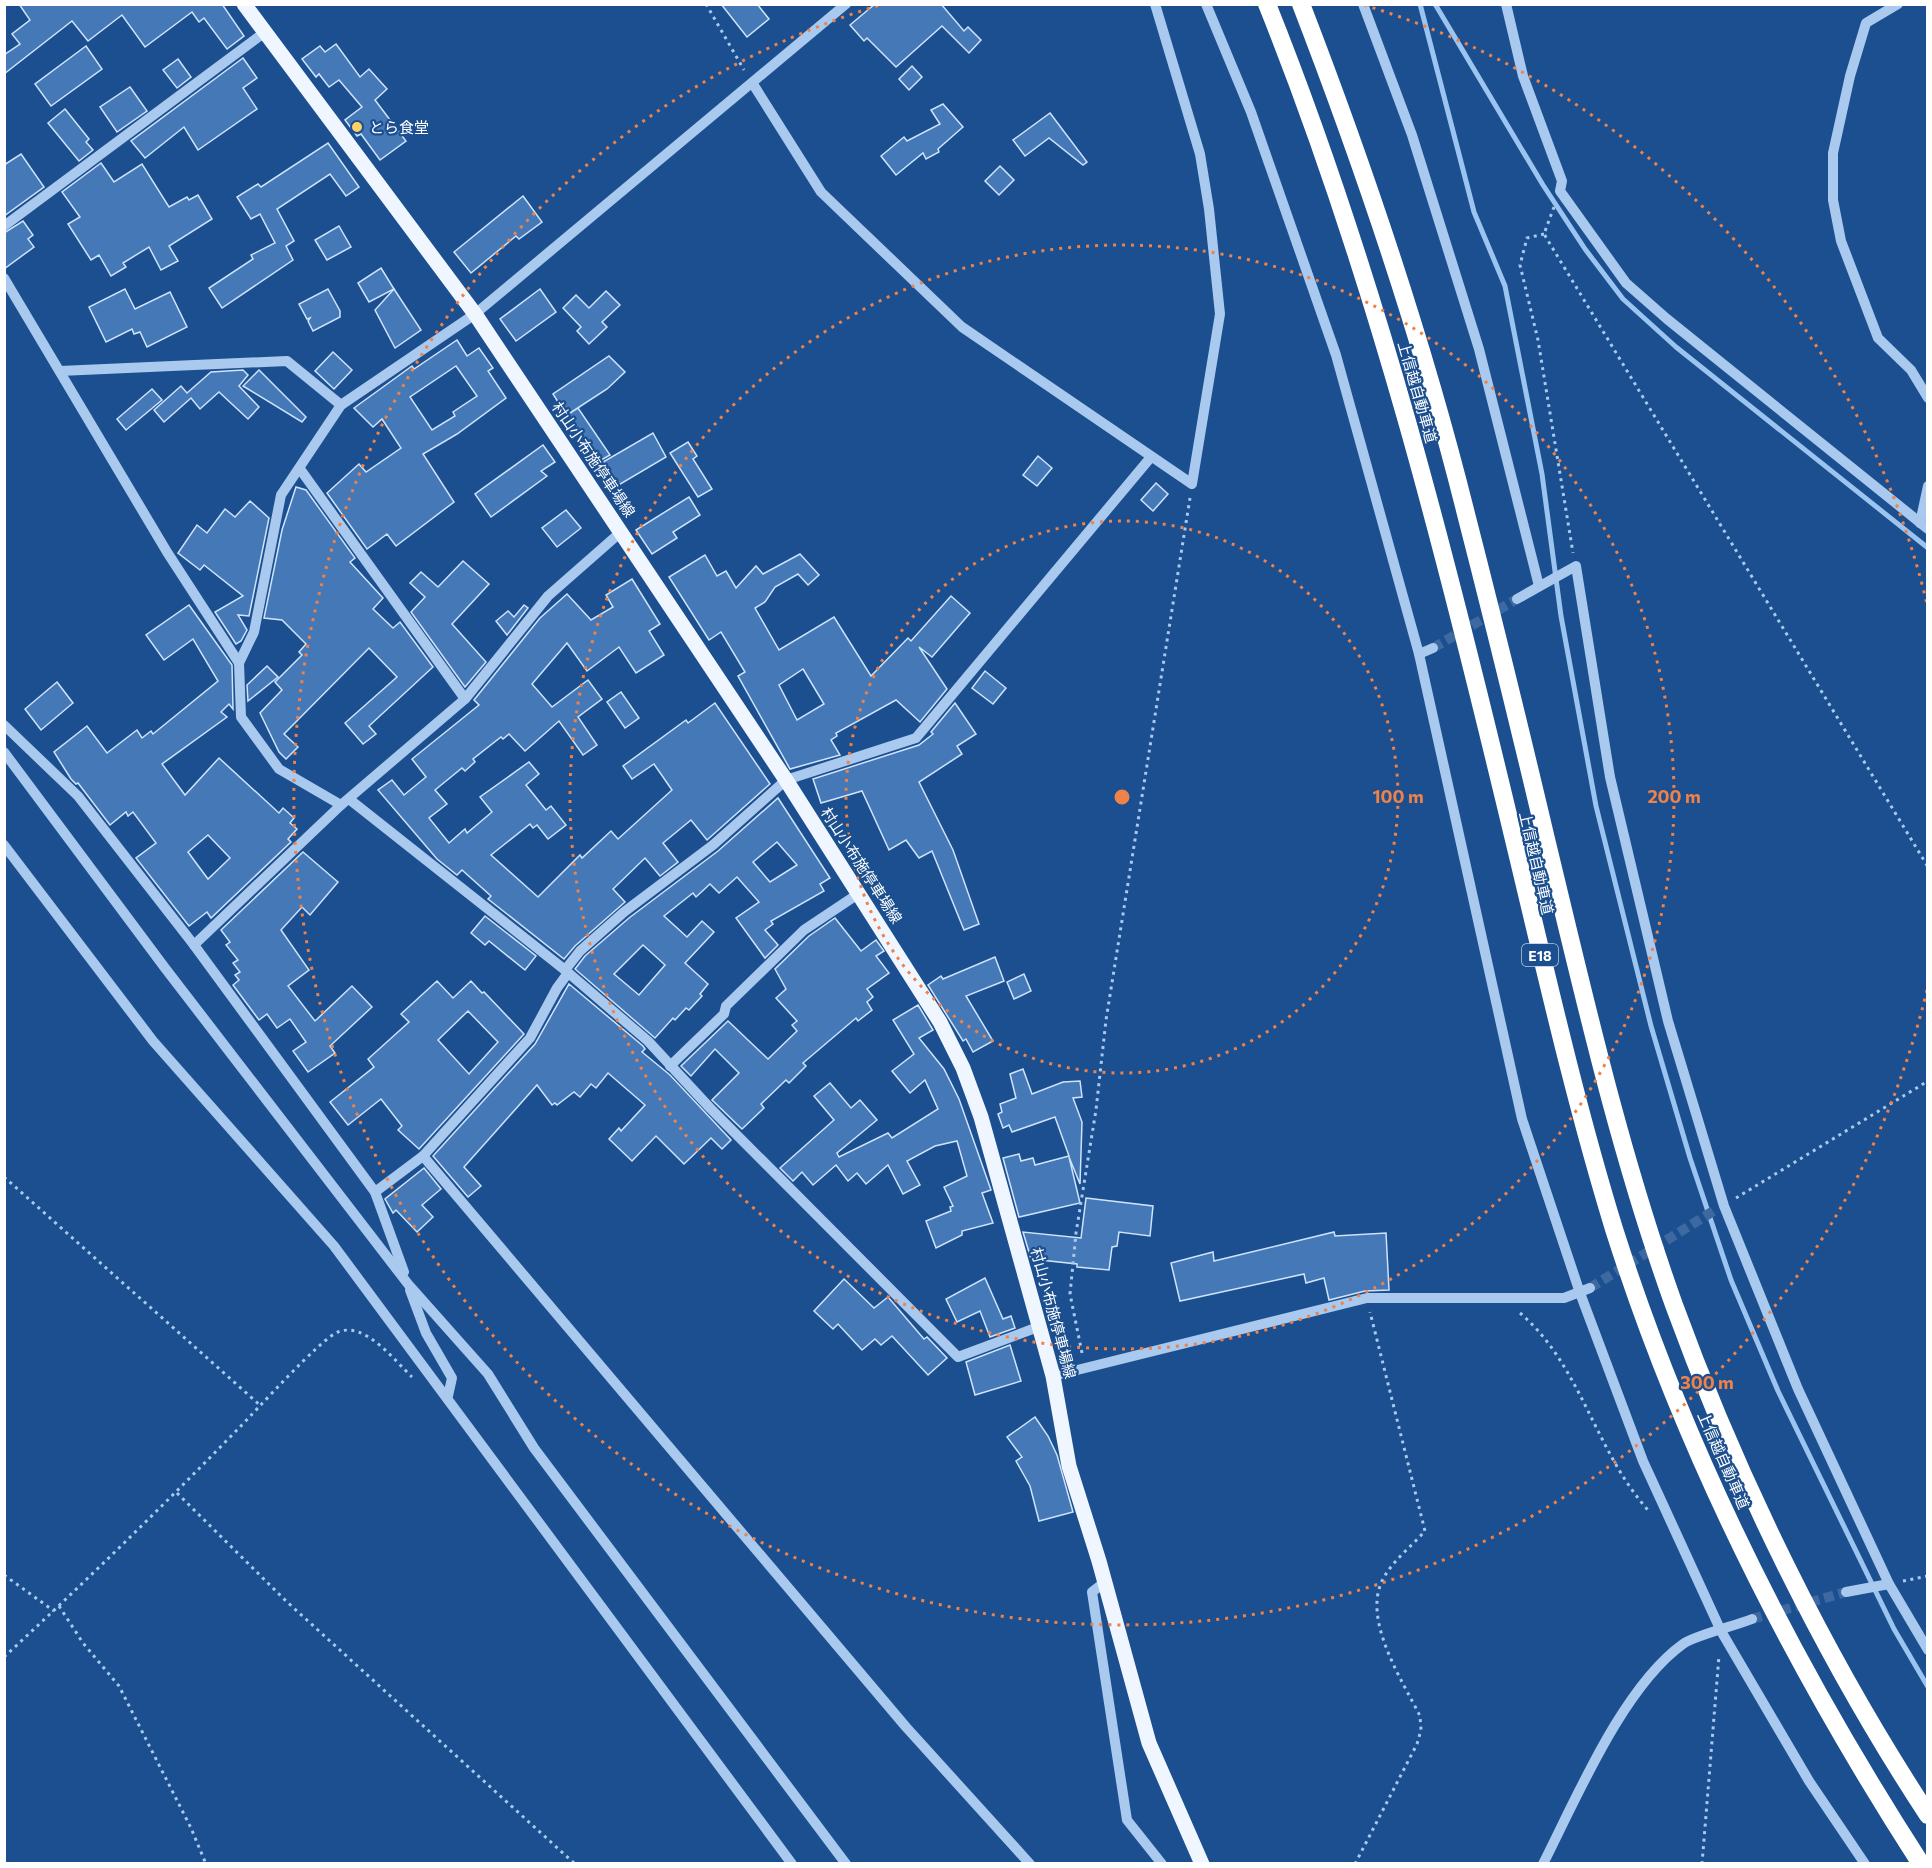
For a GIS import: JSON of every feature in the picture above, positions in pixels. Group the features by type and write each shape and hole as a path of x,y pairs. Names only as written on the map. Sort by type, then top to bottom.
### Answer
{"highway":[{"name":"上信越自動車道","path":"1267,4 1338,193 1400,392 1433,515 1563,1048 1616,1233 1646,1321 1709,1474 1752,1566 1838,1726 1921,1863"},
{"name":"上信越自動車道","path":"1301,4 1365,175 1431,384 1464,506 1594,1042 1644,1213 1675,1307 1742,1471 1779,1549 1820,1630 1928,1815"}],"main road":[{"name":"村山小布施停車場線","path":"244,4 475,314 622,531 786,780 912,974 940,1022 963,1068 981,1117 1053,1376 1069,1466 1105,1582 1149,1743 1199,1862"}],"street":[{"path":"846,4 475,314 341,405 281,495 254,632 239,663 241,717 279,769 345,802 566,972 648,1041 670,1066 958,1357 1038,1327"},
{"path":"753,84 821,192 962,327 1192,484 1220,314 1209,209 1200,154 1155,4"},
{"path":"1206,4 1251,112 1336,355 1419,654 1522,1119 1585,1291 1642,1461 1721,1631 1809,1781 1865,1863"},
{"path":"1363,4 1412,135 1479,349 1539,586"},
{"path":"1506,4 1523,76 1562,181 1560,191 1626,282 1667,319 1924,526"},
{"path":"1898,4 1866,23 1833,153 1833,200 1841,241 1878,338 1911,370 1928,399"},
{"path":"4,226 265,32"},
{"path":"4,278 167,552 239,663"},
{"path":"60,371 287,361 341,405"},
{"path":"375,1192 423,1156 530,1038 580,951 624,912 713,845 786,780 916,738 1151,457"},
{"path":"300,469 465,699"},
{"path":"1924,526 1928,486"},
{"path":"194,945 345,802 465,699 548,596 622,531"},
{"path":"1517,599 1576,566 1610,777 1668,1022 1720,1208 1798,1389 1889,1584 1928,1650"},
{"path":"1419,654 1433,648"},
{"path":"4,725 78,796 194,945 375,1192 426,1333 452,1378 448,1396"},
{"path":"4,752 165,968 408,1284 488,1374 534,1448 846,1863"},
{"path":"4,845 153,1041 334,1246 448,1396 792,1863"},
{"path":"670,1066 724,1014 726,1006 804,930 858,894"},
{"path":"423,1156 906,1727 1030,1863"},
{"path":"1053,1376 1085,1370 1366,1298 1564,1299 1585,1291"},
{"path":"1105,1582 1092,1592 1127,1820 1162,1863"},
{"path":"1846,1592 1889,1584"},
{"path":"1543,1863 1615,1723 1654,1673 1685,1643 1752,1619"}],"path":[{"path":"706,4 753,84"},
{"path":"1544,234 1549,221"},
{"path":"1544,234 1527,238 1520,265 1538,340 1576,566"},
{"path":"1544,234 1928,867"},
{"path":"1085,1370 1070,1294 1076,1233 1096,1110 1106,1020 1192,484"},
{"path":"1720,1208 1928,1081"},
{"path":"4,1177 261,1406"},
{"path":"1355,1863 1417,1744 1422,1730 1420,1716 1378,1625 1378,1599 1382,1582 1392,1567 1425,1532 1366,1298"},
{"path":"1506,1300 1550,1343 1575,1385 1608,1452 1638,1498 1653,1515"},
{"path":"4,1657 177,1492 338,1332 353,1330 365,1334 418,1383"},
{"path":"177,1492 286,1601 575,1863"},
{"path":"4,1575 54,1611"},
{"path":"1889,1584 1928,1576"},
{"path":"59,1606 83,1643 119,1686 133,1709 206,1863"},
{"path":"1702,1863 1721,1631"}],"building":[{"path":"19,4 222,4 244,36 227,49 204,18 199,22 192,12 145,47 122,15 88,41 72,21 4,74 4,55 20,44 12,34 30,20"},
{"path":"721,4 757,4 769,19 747,37"},
{"path":"875,4 941,4 964,31 968,27 981,40 969,53 942,26 896,67 867,38 864,41 850,25"},
{"path":"336,44 360,77 369,69 387,89 375,100 406,141 380,160 361,134 357,136 345,120 362,107 339,80 329,87 319,74 316,77 302,59 320,46 325,52"},
{"path":"86,46 102,69 51,106 35,84"},
{"path":"243,58 257,78 243,88 257,109 198,150 184,127 145,158 131,141"},
{"path":"178,59 191,77 177,88 163,70"},
{"path":"912,66 922,77 909,90 899,79"},
{"path":"130,87 147,111 117,132 100,107"},
{"path":"943,104 963,127 938,149 939,152 926,159 923,153 896,175 881,156 904,137 907,141 940,124 931,110"},
{"path":"65,109 89,139 86,142 93,150 79,161 48,123"},
{"path":"1050,113 1087,162 1083,165 1049,138 1025,156 1013,140"},
{"path":"328,143 359,187 346,196 330,174 277,209 294,241 286,246 293,260 222,308 209,288 253,259 251,255 275,243 260,214 251,219 237,197 258,184 261,187"},
{"path":"21,154 44,187 4,216 4,165"},
{"path":"101,163 114,182 142,164 169,207 187,197 189,200 198,195 212,219 169,246 178,261 161,270 149,247 123,263 126,267 111,276 99,255 91,260 68,224 80,217 62,192"},
{"path":"1000,166 1014,180 999,195 985,181"},
{"path":"523,196 542,222 519,239 516,236 471,273 454,252"},
{"path":"23,221 33,235 28,239 34,247 4,269 4,233"},
{"path":"339,226 351,247 327,260 315,240"},
{"path":"381,268 394,289 369,302 358,283"},
{"path":"125,289 135,309 170,292 187,327 147,347 140,332 134,334 132,329 106,342 89,307"},
{"path":"328,289 340,311 340,317 313,331 308,321 310,318 307,319 299,304"},
{"path":"394,289 421,330 395,348 375,310"},
{"path":"540,289 556,312 516,341 500,319"},
{"path":"606,291 620,305 602,322 607,327 589,344 577,331 581,327 563,308 576,295 589,308"},
{"path":"457,340 467,356 479,348 493,368 488,371 506,398 457,434 423,454 454,502 396,546 387,534 367,549 327,493 359,464 366,472 401,448 382,419 373,427 354,408 412,366 414,369","holes":["456,366 477,396 453,412 455,416 432,430 410,397"]},
{"path":"333,352 352,370 334,389 315,371"},
{"path":"609,356 625,372 607,389 570,413 578,408 610,455 596,463 553,394"},
{"path":"243,370 248,375 239,386 259,407 248,419 219,392 200,409 191,398 164,422 154,410 181,386 187,393 211,372"},
{"path":"259,370 306,417 302,422 243,386"},
{"path":"152,389 162,400 126,430 117,419"},
{"path":"653,433 666,457 617,486 603,462"},
{"path":"688,442 697,456 693,459 712,489 698,497 670,453"},
{"path":"543,445 555,462 541,471 547,476 491,517 475,494"},
{"path":"1038,456 1052,468 1037,486 1023,475"},
{"path":"1156,483 1168,494 1153,511 1141,500"},
{"path":"296,487 306,490 355,558 350,562 383,598 373,609 393,628 400,622 433,667 369,726 376,734 363,744 345,723 397,677 369,648 284,734 298,747 286,759 279,752 260,713 282,690 275,682 302,655 299,652 306,644 282,620 264,618 282,530"},
{"path":"689,497 700,515 673,532 677,538 652,554 636,530"},
{"path":"250,501 269,518 249,616 238,615 247,630 241,641 236,644 215,612 243,596 204,565 200,570 178,553 197,525 207,533 225,509 235,517"},
{"path":"566,510 581,528 557,547 542,528"},
{"path":"800,554 819,575 808,585 798,574 775,587 765,602 755,608 779,650 834,617 871,676 908,638 911,641 951,596 970,613 932,657 919,647 947,689 920,722 896,700 836,733 837,736 831,740 840,755 790,769 738,676 745,672 721,632 709,640 669,577 705,555 717,576 726,571 736,588 756,566 763,574","holes":["803,669 824,704 797,720 779,685"]},
{"path":"463,561 489,584 452,624 486,662 465,687 411,612 425,597 410,583 421,572 438,587"},
{"path":"632,579 660,624 649,631 664,655 636,673 619,647 587,671 567,643 532,684 552,707 588,680 602,699 578,717 597,745 583,755 559,721 525,751 509,734 503,739 501,737 473,759 475,762 465,771 462,768 435,790 447,804 429,818 449,843 465,829 467,833 492,812 480,797 529,762 539,774 526,785 546,810 551,806 566,825 548,839 537,825 533,828 530,824 491,855 538,897 580,855 582,858 611,831 618,839 672,790 654,764 632,779 623,766 686,720 688,723 715,703 770,784 707,840 691,820 663,843 678,862 660,876 645,858 613,889 625,902 575,946 564,959 488,899 491,896 462,870 457,875 437,859 378,790 392,780 404,795 426,777 412,759 479,705 474,700 540,618 567,594 591,620 613,607 606,595"},
{"path":"189,605 232,665 233,709 229,704 221,712 227,717 162,764 185,795 219,758 279,813 283,808 294,818 290,823 297,829 288,839 291,842 211,918 207,912 189,926 136,858 156,843 133,812 128,816 126,812 110,825 78,783 76,784 71,779 54,752 87,726 107,753 137,730 142,738 151,731 153,734 218,681 193,639 164,660 146,635","holes":["208,835 230,858 208,879 188,852"]},
{"path":"524,605 528,608 507,635 496,621 508,611 514,617"},
{"path":"267,666 278,677 248,701 247,685"},
{"path":"985,671 1006,688 993,704 972,688"},
{"path":"57,682 73,703 41,730 25,709"},
{"path":"621,692 639,718 625,728 607,702"},
{"path":"955,703 976,734 957,746 962,754 919,782 953,850 979,924 964,930 932,851 919,858 906,840 889,850 862,791 821,803 813,779 919,745 933,734 931,732"},
{"path":"778,798 830,878 820,884 824,891 771,921 773,924 765,930 778,945 765,958 736,918 759,902 737,877 719,893 710,884 696,897 693,893 664,916 687,937 702,921 714,932 685,963 708,984 700,994 702,996 689,1010 686,1008 675,1020 673,1018 655,1038 575,969 585,956 629,918 718,851","holes":["777,842 797,865 770,882 753,862","643,945 665,965 639,995 614,974"]},
{"path":"303,852 338,882 310,915 302,907 281,930 309,970 288,986 315,1021 352,986 372,1007 330,1046 335,1053 308,1072 293,1051 306,1042 290,1019 277,1028 267,1014 259,1020 233,985 239,980 235,975 240,972 233,963 238,960 226,945 230,942 221,930"},
{"path":"485,916 536,956 525,970 489,941 485,945 471,933"},
{"path":"835,918 861,951 876,940 884,951 876,956 889,973 867,989 873,997 867,1002 872,1010 858,1021 856,1018 803,1063 806,1066 789,1083 786,1080 761,1104 764,1108 742,1129 712,1100 739,1073 715,1049 691,1076 681,1066 728,1021 768,1059 797,1031 792,1025 797,1021 776,998 786,989 775,969 809,936"},
{"path":"995,957 1004,981 966,996 993,1041 973,1052 966,1039 963,1041 928,985 941,976 943,979"},
{"path":"1024,974 1031,991 1014,999 1007,982"},
{"path":"437,981 453,998 471,981 524,1034 419,1149 398,1130 402,1126 381,1099 348,1125 330,1102 374,1067 368,1059 409,1022 401,1014","holes":["468,1011 498,1042 469,1074 438,1040"]},
{"path":"569,984 643,1046 645,1049 642,1052 670,1075 731,1140 722,1149 711,1138 684,1164 656,1136 632,1161 609,1139 619,1128 621,1131 645,1105 608,1073 596,1088 591,1084 580,1097 574,1092 557,1105 555,1103 552,1105 537,1085 464,1167 481,1186 468,1197 433,1156 535,1044"},
{"path":"918,1005 933,1030 919,1038 944,1069 959,1099 991,1190 982,1193 993,1223 962,1231 962,1235 936,1248 926,1221 951,1211 950,1207 953,1206 944,1187 967,1176 957,1141 935,1146 907,1161 920,1185 903,1194 888,1165 866,1184 857,1173 848,1181 836,1165 813,1185 802,1172 793,1181 780,1168 834,1120 814,1096 830,1083 851,1108 860,1100 877,1120 837,1153 839,1157 888,1133 892,1138 938,1109 925,1080 910,1093 892,1071 914,1054 893,1020"},
{"path":"1023,1069 1032,1094 1063,1082 1080,1081 1082,1097 1073,1098 1082,1122 1080,1184 1069,1157 1080,1203 1019,1217 1003,1158 1019,1154 1021,1161 1033,1158 1035,1165 1069,1156 1055,1117 1012,1132 1009,1125 1003,1128 998,1114 1002,1112 1000,1104 1016,1098 1010,1074"},
{"path":"424,1168 441,1189 422,1205 433,1217 417,1232 396,1210 393,1213 385,1199"},
{"path":"1086,1198 1153,1206 1150,1236 1119,1232 1117,1246 1112,1247 1109,1270 1031,1259 1023,1232 1081,1238"},
{"path":"1334,1232 1335,1236 1386,1233 1389,1290 1365,1291 1329,1300 1324,1278 1306,1283 1304,1274 1180,1301 1171,1263 1213,1252 1214,1261"},
{"path":"985,1278 1003,1319 1011,1316 1015,1328 990,1337 980,1311 957,1322 946,1299"},
{"path":"844,1279 874,1308 888,1297 924,1339 927,1337 947,1358 928,1375 892,1336 881,1345 875,1339 862,1350 838,1324 833,1329 814,1311"},
{"path":"1010,1345 1021,1381 975,1395 966,1362"},
{"path":"1035,1417 1057,1455 1073,1512 1039,1521 1030,1486 1016,1461 1022,1457 1007,1437"}],"waterway":[{"path":"1420,4 1474,212 1505,286 1542,474 1561,616 1596,806 1651,1026 1690,1158 1731,1280 1778,1391 1894,1629 1928,1687"},
{"path":"1435,4 1543,185 1585,249 1623,299 1676,347 1928,548"}],"tunnel":[{"path":"1433,648 1517,599"},
{"path":"1590,1288 1715,1210"},
{"path":"1752,1619 1846,1592"}],"place":[{"name":"とら食堂","path":"357,127"}]}
